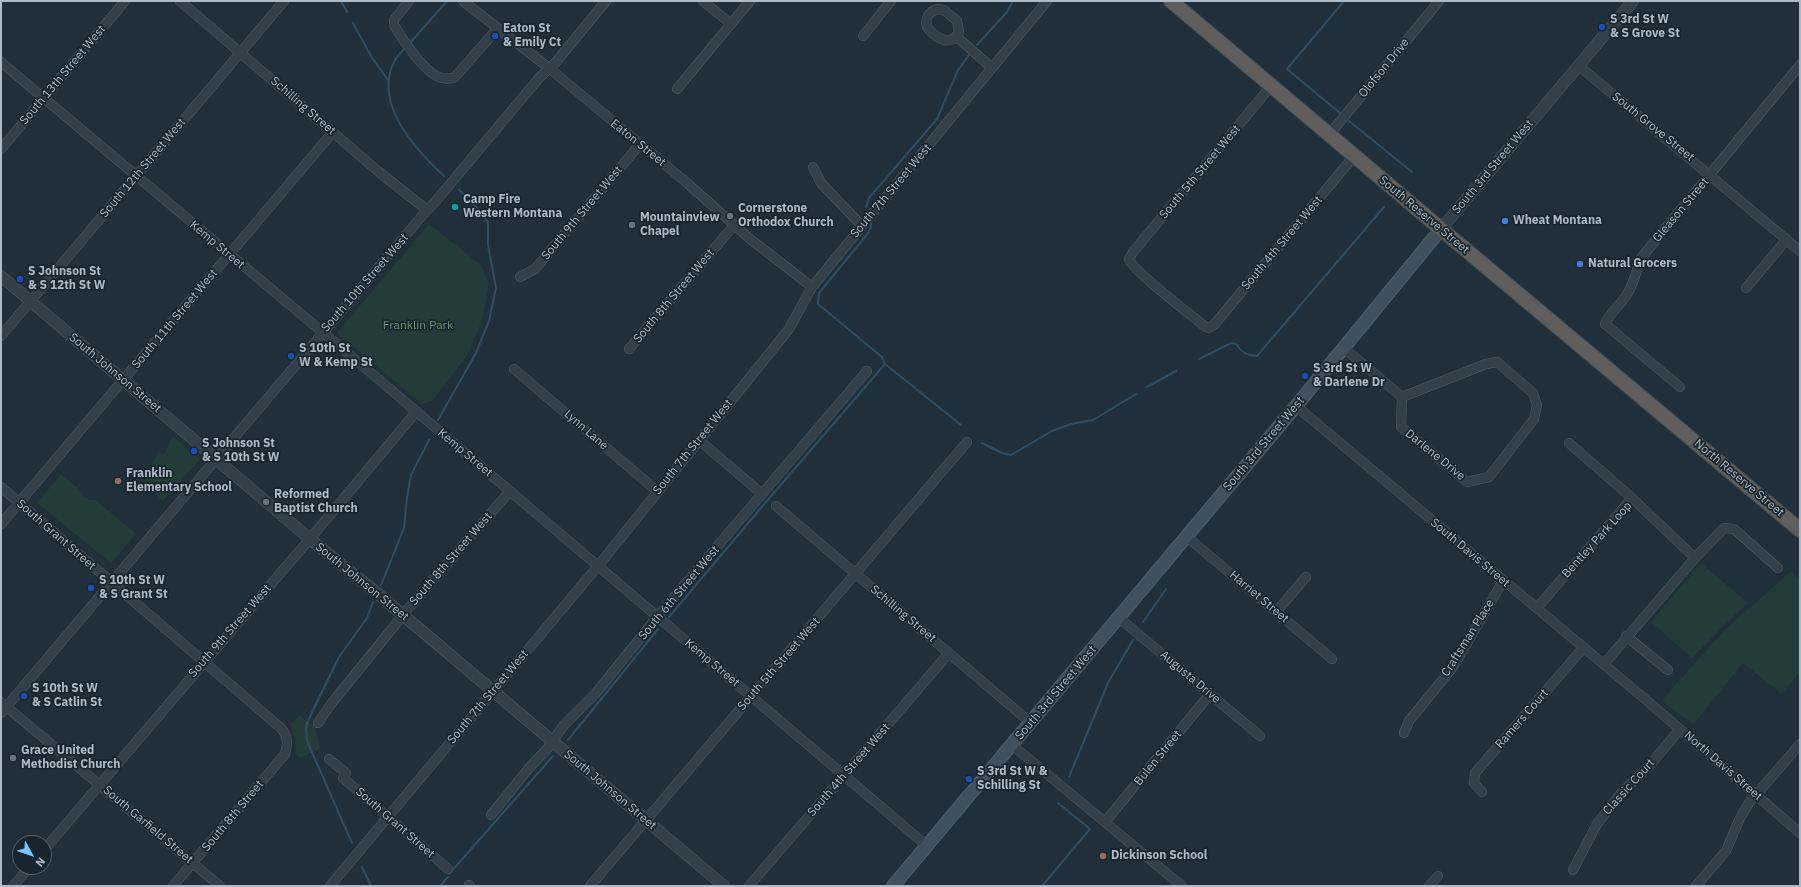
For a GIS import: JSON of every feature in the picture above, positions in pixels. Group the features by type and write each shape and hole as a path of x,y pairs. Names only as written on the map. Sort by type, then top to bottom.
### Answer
{"highway":[{"name":"South Reserve Street","path":"1171,1 1677,427"},
{"name":"North Reserve Street","path":"1677,427 1800,530"}],"main road":[{"name":"South 3rd Street West","path":"893,886 1296,406 1440,229"}],"street":[{"name":"South 13th Street West","path":"1,149 125,1"},
{"name":"Schilling Street","path":"180,1 427,210"},
{"name":"South 12th Street West","path":"1,336 284,1"},
{"path":"409,1 394,20 394,25 412,53 438,77 443,79 454,78 497,29"},
{"name":"South 10th Street West","path":"3,707 427,210 436,202 606,1"},
{"path":"703,1 731,24"},
{"path":"677,89 750,1"},
{"path":"863,36 891,1"},
{"name":"South 7th Street West","path":"330,886 598,566 789,329 812,287 1047,1"},
{"name":"Olofson Drive","path":"1329,135 1439,1"},
{"name":"South 3rd Street West","path":"1440,229 1633,1"},
{"name":"Eaton Street","path":"466,2 497,29 549,68 735,224 749,238 812,287"},
{"path":"957,37 992,68"},
{"name":"Kemp Street","path":"1,62 137,176 228,255 510,491 927,846"},
{"name":"Gleason Street","path":"1680,387 1605,324 1608,316 1626,296 1633,283 1641,258 1711,175 1800,65"},
{"name":"South Grove Street","path":"1579,66 1800,251"},
{"name":"South 5th Street West","path":"1208,328 1145,277 1131,264 1129,259 1138,246 1271,86"},
{"name":"South 11th Street West","path":"1,524 124,381 228,255 333,132"},
{"name":"South 9th Street West","path":"520,277 535,269 640,144"},
{"name":"South 4th Street West","path":"1208,328 1214,326 1354,156"},
{"path":"813,167 822,183 862,226"},
{"name":"South 8th Street West","path":"629,349 735,224"},
{"path":"1746,288 1787,239"},
{"name":"South Johnson Street","path":"1,276 310,539 403,615 724,886"},
{"path":"1344,348 1402,398"},
{"name":"Darlene Drive","path":"1497,362 1533,393 1538,405 1534,419 1488,477 1467,482 1401,427 1402,398 1486,364 1497,362"},
{"name":"Lynn Lane","path":"514,369 657,491"},
{"name":"South 6th Street West","path":"491,815 564,725 611,675 657,617 867,371"},
{"name":"South Davis Street","path":"1296,406 1645,699"},
{"name":"South 9th Street West","path":"52,841 310,539 416,412"},
{"path":"699,440 762,494"},
{"name":"South 5th Street West","path":"590,886 645,819 856,574 967,442"},
{"path":"1569,443 1632,498"},
{"name":"South Grant Street","path":"1,487 110,583 282,729 288,742"},
{"name":"South 8th Street West","path":"318,723 331,704 403,615 510,491"},
{"name":"Bentley Park Loop","path":"1537,608 1632,498 1695,558"},
{"name":"Schilling Street","path":"776,506 1030,724"},
{"path":"1604,664 1626,636 1695,558 1724,528 1734,529 1778,568"},
{"name":"Harriet Street","path":"1186,536 1332,659"},
{"path":"1276,612 1306,577"},
{"name":"Craftsman Place","path":"1404,733 1409,721 1453,667 1503,581"},
{"name":"Augusta Drive","path":"1119,618 1260,736"},
{"path":"1626,636 1668,670"},
{"name":"Ramers Court","path":"1482,792 1474,783 1475,773 1583,648"},
{"name":"South 4th Street West","path":"749,886 949,653"},
{"name":"Bulen Street","path":"1105,822 1210,694"},
{"name":"North Davis Street","path":"1645,699 1800,833"},
{"name":"South Garfield Street","path":"3,707 100,785 220,886"},
{"name":"Classic Court","path":"1573,870 1598,824 1621,793 1650,765 1680,728"},
{"name":"South 8th Street","path":"173,886 285,754 288,742"},
{"path":"1012,744 1182,886"},
{"path":"1696,886 1726,851 1739,820 1756,795 1800,744"},
{"name":"South Grant Street","path":"329,759 388,816 448,869"},
{"path":"13,886 23,875"},
{"path":"1430,886 1438,876"}],"green space":[{"name":"Franklin Park","path":"429,224 481,265 489,284 482,321 467,356 432,401 422,404 337,333"},
{"path":"173,436 200,459 163,501 143,483 158,451 164,454"},
{"path":"61,474 81,491 84,497 91,500 96,500 136,534 111,563 37,503"},
{"path":"1701,563 1748,603 1692,658 1651,622"},
{"path":"1791,571 1800,579 1800,672 1782,694 1743,663 1694,724 1661,701 1723,632"},
{"path":"300,715 306,721 315,726 320,749 300,758 295,754 294,735 290,725"}],"waterway":[{"path":"341,1 347,12"},
{"path":"409,44 447,1"},
{"path":"977,45 1007,12 1013,1"},
{"path":"1340,113 1287,69 1344,1"},
{"path":"353,23 372,58 388,80"},
{"path":"405,48 395,60 389,76 389,92 393,108 400,124 410,139 421,153 444,176"},
{"path":"866,207 869,198 937,119 958,70 969,55"},
{"path":"1349,121 1412,172"},
{"path":"438,420 476,353 489,321 496,288 488,245 488,222 470,200 459,190"},
{"path":"1199,359 1231,343 1236,344 1245,353 1257,356 1384,207"},
{"path":"669,617 885,364 882,357 818,304 819,293 869,232 871,222"},
{"path":"885,364 961,425"},
{"path":"1147,387 1176,371"},
{"path":"982,443 1002,453 1011,455 1052,431 1071,424 1093,420 1136,394"},
{"path":"381,585 404,528 411,475 429,440"},
{"path":"1143,622 1166,589"},
{"path":"352,843 307,741 306,726 339,657 367,618 373,602"},
{"path":"568,740 658,629"},
{"path":"1069,777 1108,683 1133,640"},
{"path":"450,873 553,756"},
{"path":"1042,886 1090,829 1058,803"},
{"path":"362,867 371,886"},
{"path":"440,886 448,877"}],"place":[{"name":"S 3rd St W & S Grove St","path":"1602,27"},
{"name":"Eaton St & Emily Ct","path":"495,36"},
{"name":"Camp Fire Western Montana","path":"455,207"},
{"name":"Cornerstone Orthodox Church","path":"730,216"},
{"name":"Wheat Montana","path":"1505,221"},
{"name":"Mountainview Chapel","path":"632,225"},
{"name":"Natural Grocers","path":"1580,264"},
{"name":"S Johnson St & S 12th St W","path":"20,279"},
{"name":"S 10th St W & Kemp St","path":"291,356"},
{"name":"S 3rd St W & Darlene Dr","path":"1305,376"},
{"name":"S Johnson St & S 10th St W","path":"194,451"},
{"name":"Franklin Elementary School","path":"118,481"},
{"name":"Reformed Baptist Church","path":"266,502"},
{"name":"S 10th St W & S Grant St","path":"91,588"},
{"name":"S 10th St W & S Catlin St","path":"24,696"},
{"name":"Grace United Methodist Church","path":"13,758"},
{"name":"S 3rd St W & Schilling St","path":"969,779"},
{"name":"Dickinson School","path":"1103,856"}]}
